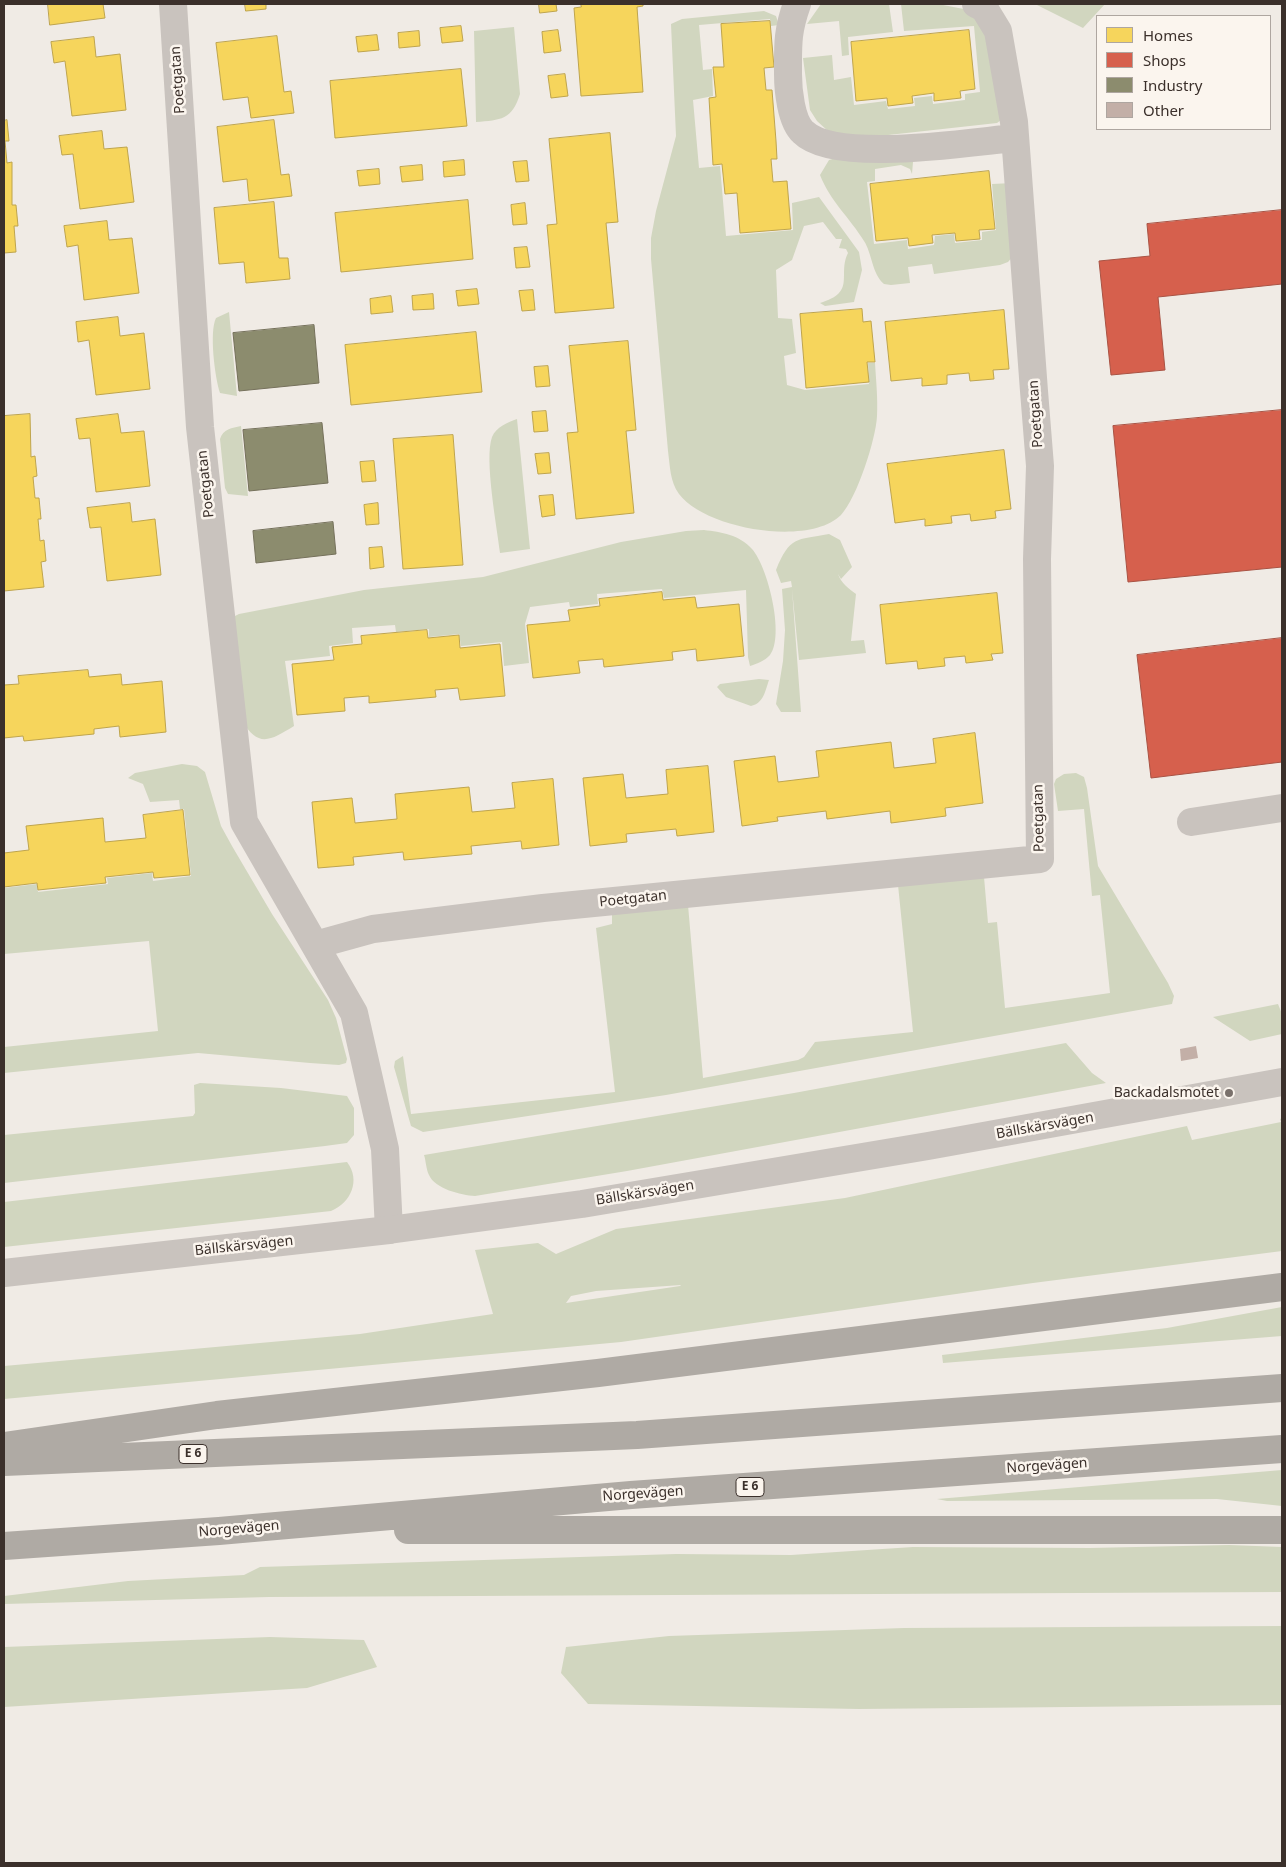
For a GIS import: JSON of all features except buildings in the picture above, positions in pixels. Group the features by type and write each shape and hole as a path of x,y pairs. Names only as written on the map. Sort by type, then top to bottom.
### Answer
{"highway":[{"path":"4,1446 217,1415 598,1373 1282,1287"},
{"name":"E 6","path":"4,1462 637,1435 1282,1388"},
{"name":"Norgevägen","path":"4,1546 219,1531 631,1495 1282,1449"},
{"path":"219,1531 1282,1530"}],"street":[{"name":"Poetgatan","path":"173,4 200,427 244,822 354,1013 385,1149 389,1230"},
{"path":"797,4 788,31 789,99 802,132 827,146 870,150 1015,138"},
{"name":"Poetgatan","path":"315,945 373,929 543,908 1040,859 1037,579 1040,466 1015,138 998,31 984,8 976,4"},
{"path":"1190,822 1282,808"},
{"name":"Bällskärsvägen","path":"4,1273 389,1230 582,1204 909,1150 1282,1082"}],"green space":[{"path":"821,4 889,4 893,32 848,37 849,55 842,56 839,21 807,24"},
{"path":"901,4 938,4 974,11 986,23 1001,120 997,123 861,138 829,132 817,121 810,110 803,58 832,55 834,80 851,77 854,105 886,101 888,109 915,106 914,98 932,96 933,104 965,100 965,94 980,92 974,26 904,31"},
{"path":"1035,4 1105,4 1083,28"},
{"path":"764,11 776,16 779,25 771,26 770,19 699,25 703,70 712,69 713,96 693,100 699,168 720,166 726,236 793,230 792,203 819,197 859,252 862,270 854,302 825,306 820,303 831,299 842,288 845,261 848,253 846,249 839,248 842,239 836,239 823,222 804,226 792,260 776,270 778,318 792,319 796,353 784,356 787,385 805,390 869,384 868,363 875,363 877,396 877,416 873,439 865,468 847,507 841,515 826,525 806,530 783,532 758,530 711,517 692,506 676,489 671,474 668,451 651,259 651,238 656,211 676,136 671,24 682,19"},
{"path":"514,27 520,94 517,103 509,114 504,117 476,122 474,31"},
{"path":"839,157 911,157 913,162 912,174 910,169 901,165 875,169 875,181 867,182 874,244 907,240 908,249 934,245 935,236 954,234 955,243 982,240 982,232 996,230 992,184 1013,183 1014,255 1008,262 1000,265 934,274 932,264 908,267 910,283 884,284 877,275 864,241 829,193 820,175 829,160"},
{"path":"229,312 237,396 220,393 213,355 213,334 216,318"},
{"path":"517,419 530,549 500,553 490,477 490,447 496,430 506,423"},
{"path":"241,426 248,496 228,494 225,488 220,439 226,431"},
{"path":"704,530 723,533 742,540 752,549 764,570 773,602 776,633 770,655 758,663 750,666 748,657 746,590 664,598 662,589 597,594 598,604 570,607 569,602 530,607 525,624 529,663 504,666 502,642 461,646 459,634 429,637 429,629 396,632 395,625 352,628 353,643 329,646 330,656 285,661 294,726 272,738 265,739 254,735 242,720 233,617 239,614 364,590 483,577 621,542 686,531"},
{"path":"829,534 840,540 852,567 841,579 838,574 843,583 856,594 851,641 864,640 866,653 799,660 792,589 801,712 781,712 776,704 783,661 785,630 782,589 792,587 791,581 781,583 776,570 790,545 801,539"},
{"path":"759,679 769,680 759,702 751,706 726,697 717,687 720,684"},
{"path":"182,764 197,766 205,772 221,826 272,914 328,1000 336,1018 347,1059 346,1063 339,1065 198,1053 4,1073 4,1047 158,1031 149,941 4,954 4,888 37,884 38,892 108,884 107,878 152,873 153,881 191,876 184,809 180,809 179,800 150,802 143,784 128,778 135,773"},
{"path":"1076,773 1084,777 1087,788 1098,866 1168,983 1174,996 1172,1004 666,1095 423,1132 411,1126 394,1067 395,1061 403,1056 411,1114 615,1092 596,928 612,924 612,914 688,905 703,1078 798,1060 804,1057 815,1042 913,1032 898,885 984,877 988,923 997,922 1005,1008 1110,993 1100,895 1092,896 1084,809 1058,811 1054,784 1056,779 1064,774"},
{"path":"1278,1004 1282,1014 1282,1034 1250,1041 1213,1017"},
{"path":"1066,1043 1092,1073 1106,1083 627,1171 475,1196 456,1193 442,1188 432,1180 427,1170 424,1155 794,1093"},
{"path":"200,1083 281,1088 347,1096 354,1108 354,1135 347,1143 4,1183 4,1135 193,1116 195,1113 194,1085"},
{"path":"1282,1118 1282,1251 1033,1283 621,1342 4,1399 4,1366 360,1334 493,1314 475,1250 538,1243 556,1254 616,1229 845,1198 1187,1126 1192,1140 1281,1122 1280,1119","holes":["680,1286 566,1303 571,1296 596,1291"]},
{"path":"347,1162 353,1176 352,1190 344,1202 331,1211 4,1247 4,1202"},
{"path":"1282,1307 1282,1336 943,1363 942,1355 1167,1328"},
{"path":"1282,1470 1282,1506 1217,1499 947,1501 937,1499"},
{"path":"1229,1545 1282,1547 1282,1592 269,1597 4,1604 4,1596 128,1581 244,1575 260,1567 676,1554 791,1555 913,1547 1090,1548"},
{"path":"1282,1626 1282,1705 859,1709 588,1704 561,1673 566,1647 669,1636 904,1628"},
{"path":"270,1637 364,1640 377,1667 307,1688 4,1707 4,1647"}],"place":[{"name":"Backadalsmotet","path":"1229,1093"}]}
